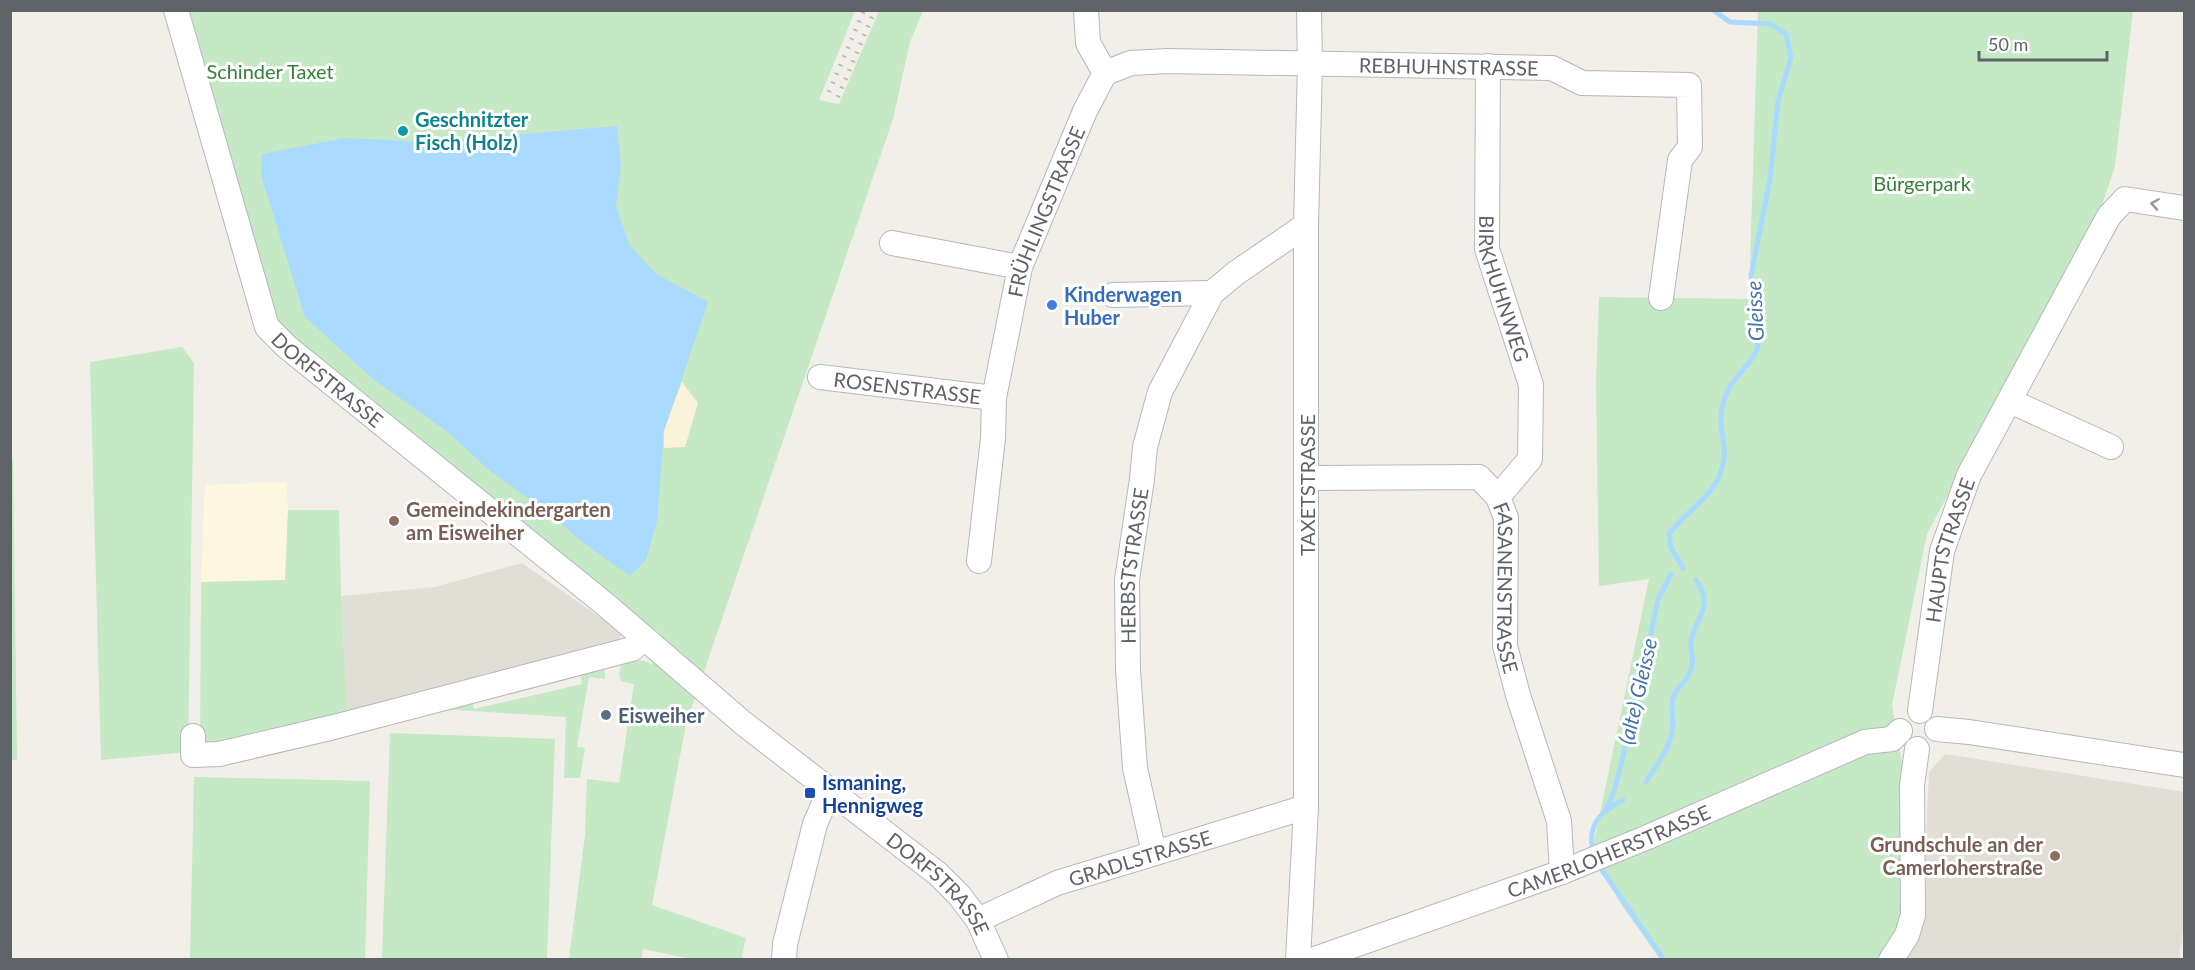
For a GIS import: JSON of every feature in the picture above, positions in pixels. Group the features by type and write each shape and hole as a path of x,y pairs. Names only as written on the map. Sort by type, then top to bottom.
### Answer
{"street":[{"name":"DORFSTRASSE","path":"176,10 267,327 287,347 606,605 742,723 938,874 959,895 978,920 996,960"},
{"path":"1086,10 1088,42 1105,73 1131,63 1168,61 1310,64"},
{"name":"TAXETSTRASSE","path":"1298,960 1306,807 1306,225 1309,10"},
{"name":"REBHUHNSTRASSE","path":"1310,64 1552,69 1582,83 1689,85 1690,147 1680,160 1661,298"},
{"name":"BIRKHUHNWEG","path":"1488,66 1487,249 1531,385 1530,459 1498,497"},
{"name":"FRÜHLINGSTRASSE","path":"979,561 993,438 994,398 1020,267 1085,111 1105,73"},
{"name":"HAUPTSTRASSE","path":"1920,711 1942,551 1969,475 2109,216 2125,199 2184,208"},
{"name":"HERBSTSTRASSE","path":"1154,853 1135,768 1128,670 1127,580 1143,479 1145,447 1160,392 1212,293 1236,273 1306,225"},
{"path":"892,243 1020,267"},
{"path":"1113,296 1212,293"},
{"name":"ROSENSTRASSE","path":"820,377 994,398"},
{"path":"2010,401 2111,447"},
{"name":"FASANENSTRASSE","path":"1307,478 1479,477 1498,497 1506,518 1505,646 1518,695 1559,821 1562,872"},
{"path":"194,736 193,755 219,754 334,727 632,650 643,639"},
{"path":"1900,731 1907,745 1917,748 1929,746 1934,741 1936,724 1930,715 1920,711"},
{"name":"CAMERLOHERSTRASSE","path":"1312,960 1562,872 1865,742 1892,739 1900,731 1903,719 1920,711"},
{"path":"1937,729 2184,765"},
{"path":"1892,960 1907,935 1914,915 1912,785 1917,748"},
{"path":"784,960 785,944 815,824 830,790"},
{"name":"GRADLSTRASSE","path":"978,920 1057,883 1306,807"}],"shaded area":[{"path":"286,482 288,510 285,580 201,582 205,485"},
{"path":"522,563 621,632 621,643 348,717 341,596 435,587"},
{"name":"Grundschule an der Camerloherstraße","path":"1945,754 2184,792 2184,921 2179,959 1902,960 1922,926 1929,772"}],"green space":[{"name":"Schinder Taxet","path":"190,11 855,11 819,100 839,104 879,11 923,11 910,42 893,119 686,724 652,905 746,938 742,956 744,959 691,959 643,949 641,959 569,959 585,835 587,779 619,783 634,684 621,681 619,674 621,666 636,660 652,664 659,632 629,615 361,399 281,326 272,310"},
{"name":"Bürgerpark","path":"1758,11 2133,11 2115,166 2102,205 1927,534 1892,705 1903,770 1902,929 1878,959 1660,959 1625,910 1591,856 1649,579 1599,586 1596,384 1599,297 1749,299"},
{"path":"182,347 194,363 188,752 101,760 90,362"},
{"path":"10,460 13,460 17,760 10,760"},
{"path":"288,510 339,510 348,717 200,748 201,582 285,580"},
{"path":"602,666 605,679 589,677 577,747 585,748 580,778 564,778 566,717 426,708 470,695 474,709 582,684 579,669"},
{"path":"390,733 555,739 547,959 382,959"},
{"path":"194,777 370,781 365,959 190,959"}],"sand":[{"path":"682,382 698,403 685,447 664,448 663,431"}],"water":[{"path":"617,126 621,166 616,206 629,244 656,274 708,302 664,431 657,521 646,560 630,576 585,544 540,506 491,472 448,432 373,379 305,317 261,175 262,154 345,138 433,142"}],"waterway":[{"name":"Gleisse","path":"1683,568 1671,548 1669,534 1706,496 1718,480 1724,455 1721,424 1723,403 1728,390 1755,354 1759,340 1751,276 1770,179 1778,101 1791,58 1786,34 1771,24 1730,22 1713,10"},
{"name":"(alte) Gleisse","path":"1606,809 1614,792 1636,706 1658,599 1671,574"},
{"name":"Gleisse","path":"1646,782 1668,745 1673,727 1673,700 1692,665 1691,641 1704,603 1703,593 1696,580"},
{"name":"Gleisse","path":"1592,845 1593,829 1599,817 1623,800"},
{"name":"Gleisse","path":"1602,870 1664,960"}],"railway":[{"path":"829,92 864,10"},
{"path":"838,97 875,10"}],"place":[{"name":"Geschnitzter Fisch (Holz)","path":"403,131"},
{"name":"Kinderwagen Huber","path":"1052,305"},
{"name":"Gemeindekindergarten am Eisweiher","path":"394,521"},
{"name":"Eisweiher","path":"606,715"},
{"name":"Ismaning, Hennigweg","path":"810,793"},
{"name":"Grundschule an der Camerloherstraße","path":"2055,856"}]}
